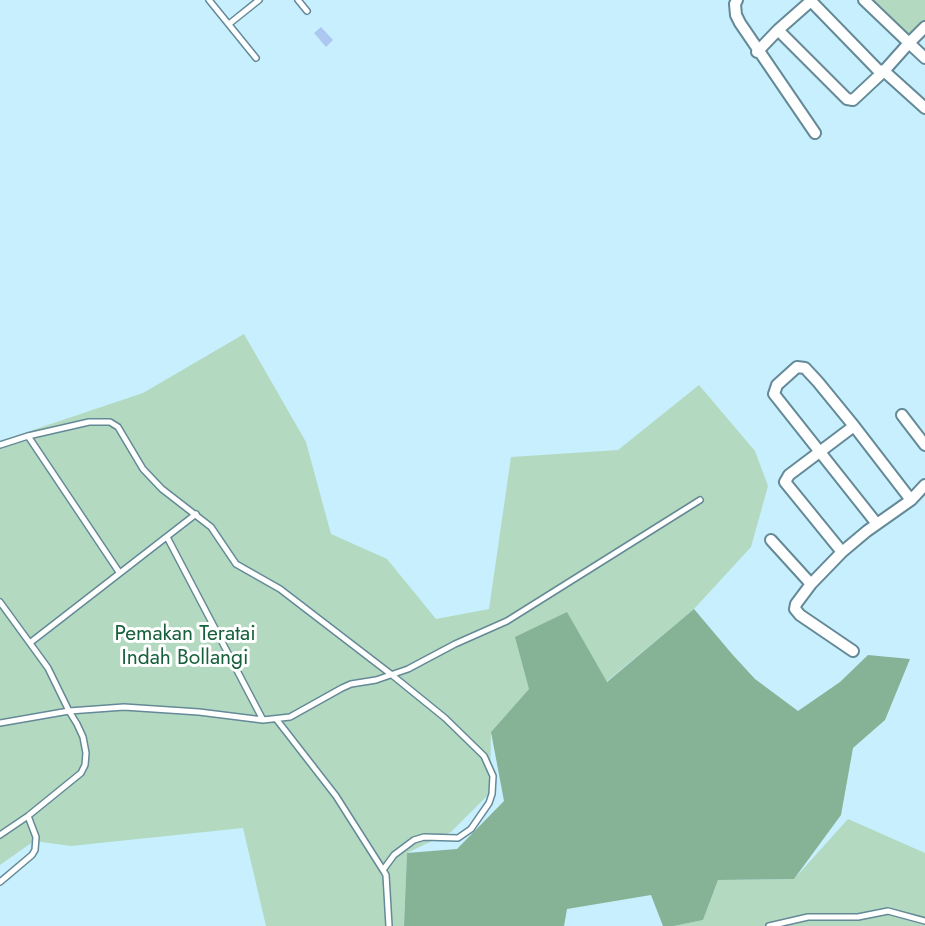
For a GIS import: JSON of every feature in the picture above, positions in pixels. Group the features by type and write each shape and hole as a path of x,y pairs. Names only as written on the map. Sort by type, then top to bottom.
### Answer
{"street":[{"path":"737,0 736,15 757,52 815,133"},
{"path":"757,52 811,0 878,70 884,71 925,108"},
{"path":"864,0 925,58"},
{"path":"778,30 850,100 853,100 925,27"},
{"path":"877,524 774,394 777,385 794,369 801,366 805,368 854,426 911,500"},
{"path":"902,415 925,445"},
{"path":"842,552 785,482 789,475 854,426"},
{"path":"853,651 797,612 796,604 811,584 842,552 911,500 925,485"},
{"path":"771,540 811,584"}],"lane":[{"path":"209,0 256,58"},
{"path":"229,24 259,0"},
{"path":"298,0 307,11"},
{"path":"0,446 28,436 89,422 110,422 118,427 152,480 216,534 236,564 280,589 392,675 445,718 484,756 491,770 494,786 489,803 478,820 458,838 424,837 414,840 394,855 383,870"},
{"path":"28,436 119,572"},
{"path":"0,723 69,711 124,707 199,712 263,720 290,717 330,693 351,684 392,675 417,665 455,644 507,621 700,500"},
{"path":"31,642 195,514"},
{"path":"168,537 263,720"},
{"path":"0,602 48,668 82,737 86,753 85,765 81,773 28,816 0,835"},
{"path":"277,720 336,796 386,875 389,926"},
{"path":"0,882 35,850 37,842 28,816"},
{"path":"769,926 808,916 858,917 888,911 925,921"}],"green space":[{"path":"871,0 925,0 925,31 915,41"},
{"name":"Pemakan Teratai Indah Bollangi","path":"244,334 306,442 331,534 387,559 436,619 489,609 511,457 618,450 699,385 755,451 768,486 751,547 694,609 606,682 529,689 491,732 490,793 451,832 407,853 404,926 266,926 243,828 71,846 34,841 0,865 0,441 143,393"},
{"path":"694,609 755,679 798,711 840,682 868,655 910,659 885,720 853,748 841,815 794,879 718,880 703,920 674,926 663,926 651,895 567,909 564,926 404,926 407,853 457,849 504,801 491,732 529,689 515,637 567,612 607,682"},
{"path":"848,819 925,853 925,926 674,926 703,920 718,880 794,879"}],"building":[{"path":"321,27 333,40 326,47 314,33"}]}
